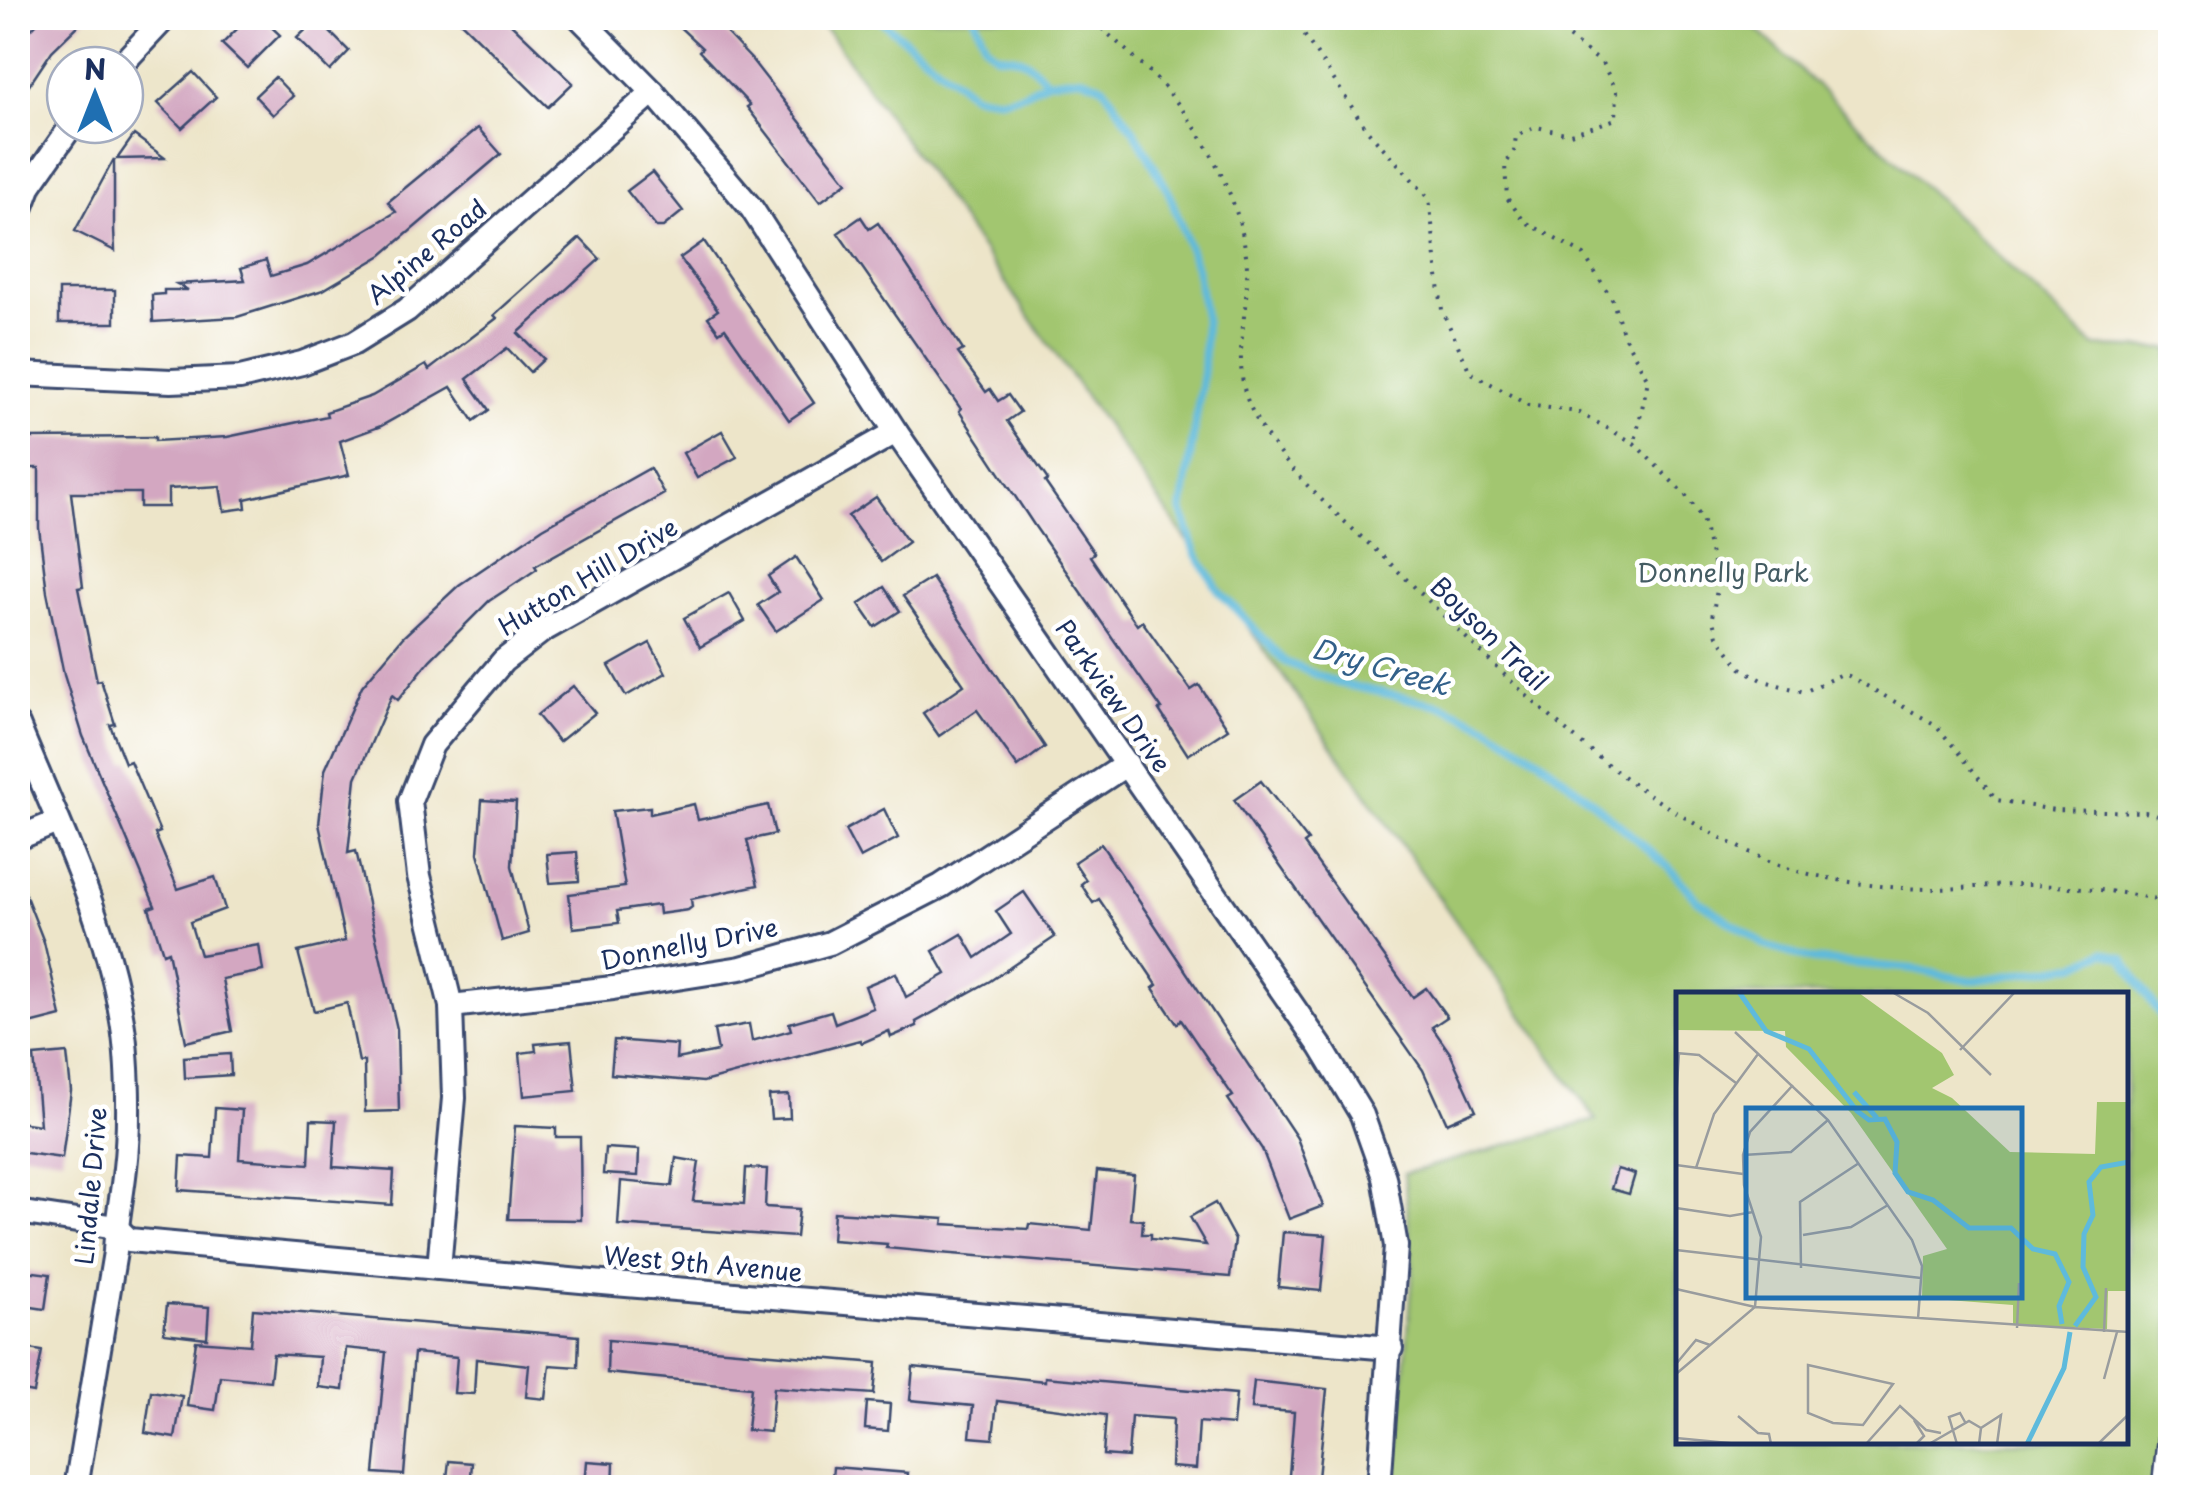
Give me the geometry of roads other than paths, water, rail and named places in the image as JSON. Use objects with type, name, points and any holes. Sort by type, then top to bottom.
[{"type":"street","points":[[140,45],[165,18]]},
{"type":"street","name":"Parkview Drive","points":[[580,18],[653,92],[752,210],[896,432],[1321,1047],[1362,1115],[1384,1178],[1396,1246],[1379,1488]]},
{"type":"street","name":"Alpine Road","points":[[18,374],[171,381],[240,378],[302,363],[354,343],[407,310],[653,92]]},
{"type":"street","points":[[18,217],[30,185],[58,145]]},
{"type":"street","name":"Hutton Hill Drive","points":[[439,1268],[454,1098],[451,1006],[419,876],[410,800],[432,745],[503,660],[542,632],[896,432]]},
{"type":"street","name":"Lindale Drive","points":[[18,725],[100,930],[122,1016],[126,1165],[76,1488]]},
{"type":"street","name":"Donnelly Drive","points":[[451,1006],[613,988],[741,968],[830,942],[941,886],[1127,764]]},
{"type":"street","points":[[18,838],[57,822]]},
{"type":"street","name":"West 9th Avenue","points":[[18,1212],[116,1227],[129,1240],[1391,1348]]},
{"type":"lane","points":[[2158,1488],[2170,1387]]},
{"type":"waterway","name":"Dry Creek","points":[[878,18],[973,95],[1002,99],[1047,81],[1080,77],[1103,86],[1135,132],[1169,193],[1196,267],[1205,320],[1203,372],[1182,511],[1196,553],[1219,591],[1285,662],[1337,683],[1444,706],[1488,726],[1541,760],[1667,866],[1698,900],[1766,946],[1812,960],[1914,969],[1970,981],[2076,965],[2104,952],[2123,958],[2170,1030]]},
{"type":"waterway","points":[[975,18],[985,44],[996,55],[1025,61],[1047,81]]},
{"type":"park label","name":"Donnelly Park","points":[[1723,573]]}]
